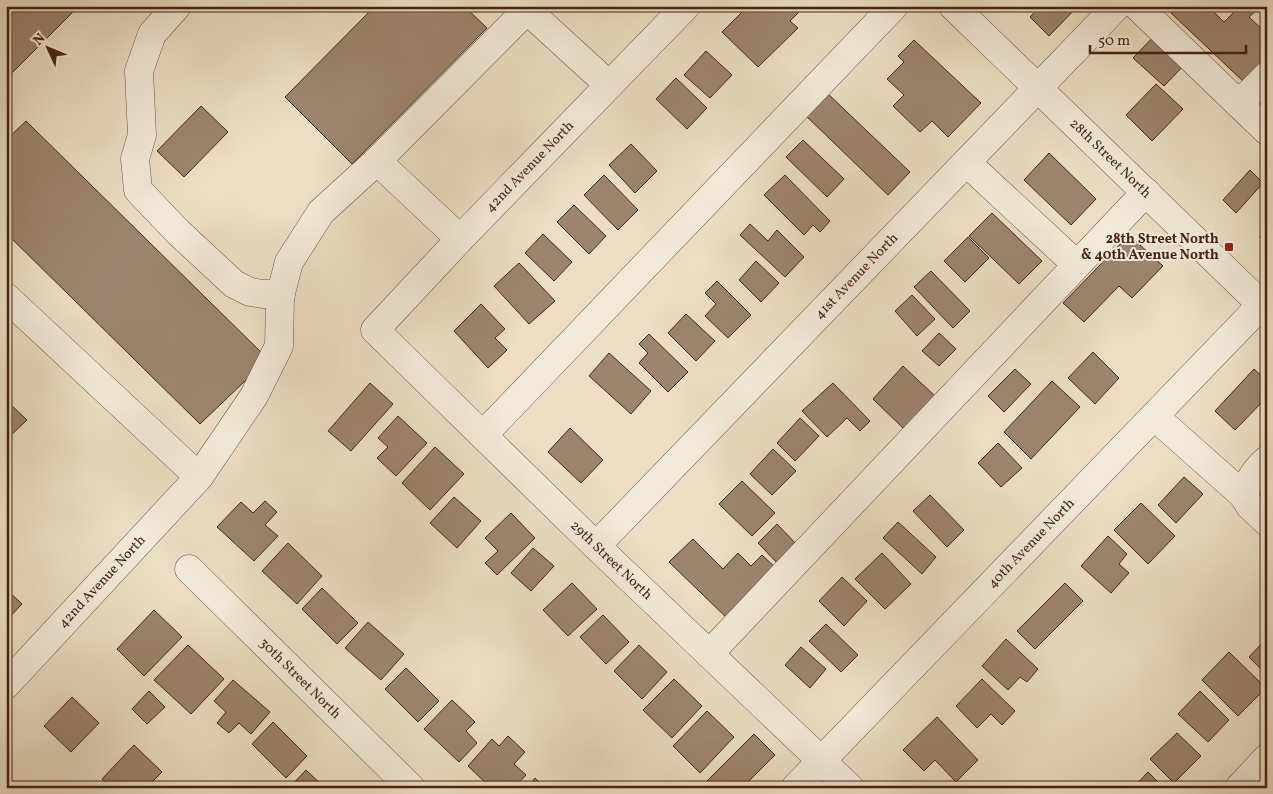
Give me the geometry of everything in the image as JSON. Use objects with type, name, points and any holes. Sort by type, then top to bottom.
[{"type":"street","points":[[177,6],[152,34],[140,71],[142,135],[135,159],[138,190],[178,232],[234,284],[250,292],[281,294]]},
{"type":"street","name":"42nd Avenue North","points":[[376,330],[460,239],[686,6]]},
{"type":"street","points":[[483,435],[894,6]]},
{"type":"street","name":"28th Street North","points":[[953,6],[1265,305]]},
{"type":"street","name":"41st Avenue North","points":[[596,546],[1117,6]]},
{"type":"street","points":[[1137,6],[1267,131]]},
{"type":"street","points":[[525,8],[609,85]]},
{"type":"street","name":"42nd Avenue North","points":[[6,685],[198,477],[254,396],[279,346],[281,294],[289,262],[321,212],[377,161],[525,8]]},
{"type":"street","points":[[1239,104],[1267,76]]},
{"type":"street","points":[[377,161],[460,239]]},
{"type":"street","points":[[966,163],[1077,265]]},
{"type":"street","points":[[709,654],[1146,192]]},
{"type":"street","points":[[6,298],[198,477]]},
{"type":"street","name":"40th Avenue North","points":[[796,788],[1154,416],[1265,305]]},
{"type":"street","name":"29th Street North","points":[[376,330],[596,546],[850,788]]},
{"type":"street","points":[[1154,416],[1244,495],[1250,506],[1267,522]]},
{"type":"street","points":[[1244,495],[1248,481],[1267,460]]},
{"type":"street","name":"30th Street North","points":[[189,569],[411,788]]},
{"type":"street","points":[[1239,788],[1267,758]]},
{"type":"building","points":[[6,6],[79,6],[6,79]]},
{"type":"building","points":[[375,6],[464,6],[487,28],[352,164],[285,97]]},
{"type":"building","points":[[748,6],[770,6],[775,11],[779,6],[793,6],[799,12],[790,21],[798,28],[758,67],[722,32]]},
{"type":"building","points":[[1040,6],[1078,6],[1049,36],[1030,17]]},
{"type":"building","points":[[1178,6],[1208,6],[1224,22],[1235,11],[1230,6],[1255,6],[1258,9],[1249,17],[1267,34],[1267,64],[1247,85],[1171,13]]},
{"type":"building","points":[[1159,31],[1189,60],[1164,86],[1133,58]]},
{"type":"building","points":[[914,40],[981,103],[948,137],[932,121],[920,132],[893,106],[904,95],[887,79],[904,62],[898,56]]},
{"type":"building","points":[[706,51],[732,75],[710,98],[684,75]]},
{"type":"building","points":[[676,78],[707,108],[687,129],[656,99]]},
{"type":"building","points":[[1156,84],[1183,109],[1152,141],[1126,115]]},
{"type":"building","points":[[826,92],[910,172],[888,195],[804,114]]},
{"type":"building","points":[[201,106],[228,132],[184,177],[157,151]]},
{"type":"building","points":[[26,121],[268,359],[200,424],[6,233],[6,140]]},
{"type":"building","points":[[803,140],[844,179],[827,197],[786,157]]},
{"type":"building","points":[[631,144],[657,171],[635,193],[609,165]]},
{"type":"building","points":[[1049,153],[1096,199],[1071,225],[1024,180]]},
{"type":"building","points":[[1250,170],[1263,183],[1236,213],[1223,200]]},
{"type":"building","points":[[604,175],[638,210],[618,230],[584,195]]},
{"type":"building","points":[[785,175],[830,221],[820,232],[813,225],[804,235],[764,195]]},
{"type":"building","points":[[574,205],[606,236],[589,254],[557,222]]},
{"type":"building","points":[[992,213],[1042,261],[1019,284],[969,236]]},
{"type":"building","points":[[750,224],[768,241],[777,230],[804,257],[785,277],[740,235]]},
{"type":"building","points":[[1267,230],[1267,243],[1260,237]]},
{"type":"building","points":[[543,234],[572,262],[554,281],[525,253]]},
{"type":"building","points":[[1129,235],[1163,266],[1132,298],[1119,286],[1084,322],[1063,303]]},
{"type":"building","points":[[968,237],[989,258],[965,282],[944,261]]},
{"type":"building","points":[[756,261],[779,283],[761,302],[739,280]]},
{"type":"building","points":[[519,263],[555,301],[529,324],[494,286]]},
{"type":"building","points":[[931,271],[970,311],[953,328],[914,287]]},
{"type":"building","points":[[717,281],[751,315],[728,338],[705,316],[716,304],[705,293]]},
{"type":"building","points":[[912,295],[935,319],[917,336],[895,311]]},
{"type":"building","points":[[481,304],[505,329],[495,338],[507,350],[488,368],[454,331]]},
{"type":"building","points":[[686,314],[715,341],[696,361],[668,333]]},
{"type":"building","points":[[939,333],[956,349],[939,366],[922,351]]},
{"type":"building","points":[[649,334],[688,372],[668,392],[639,363],[648,353],[639,344]]},
{"type":"building","points":[[1093,352],[1119,378],[1095,404],[1068,378]]},
{"type":"building","points":[[609,353],[651,391],[631,414],[589,376]]},
{"type":"building","points":[[903,366],[936,397],[905,430],[873,399]]},
{"type":"building","points":[[1015,369],[1031,384],[1004,412],[988,396]]},
{"type":"building","points":[[1254,369],[1267,381],[1267,397],[1235,430],[1215,411]]},
{"type":"building","points":[[1052,381],[1080,407],[1031,459],[1004,432]]},
{"type":"building","points":[[370,383],[393,404],[351,451],[328,431]]},
{"type":"building","points":[[833,383],[870,421],[860,431],[847,418],[827,437],[802,411]]},
{"type":"building","points":[[6,400],[27,420],[6,440]]},
{"type":"building","points":[[398,416],[427,443],[396,476],[377,458],[388,447],[378,438]]},
{"type":"building","points":[[800,418],[819,436],[795,461],[777,443]]},
{"type":"building","points":[[570,428],[603,460],[581,483],[548,452]]},
{"type":"building","points":[[998,443],[1022,468],[1001,487],[978,463]]},
{"type":"building","points":[[435,447],[464,474],[430,510],[402,483]]},
{"type":"building","points":[[773,449],[796,471],[772,495],[750,474]]},
{"type":"building","points":[[1184,477],[1203,494],[1176,523],[1158,505]]},
{"type":"building","points":[[742,481],[775,513],[752,536],[719,504]]},
{"type":"building","points":[[930,495],[964,530],[947,547],[913,511]]},
{"type":"building","points":[[454,497],[481,521],[457,548],[430,523]]},
{"type":"building","points":[[265,501],[277,512],[265,525],[278,536],[254,561],[217,527],[241,502],[253,513]]},
{"type":"building","points":[[1141,503],[1175,536],[1148,564],[1114,530]]},
{"type":"building","points":[[511,513],[535,538],[497,575],[485,563],[498,551],[485,538]]},
{"type":"building","points":[[898,522],[936,557],[922,574],[883,538]]},
{"type":"building","points":[[777,524],[799,547],[780,566],[758,543]]},
{"type":"building","points":[[1108,536],[1127,554],[1119,564],[1129,573],[1111,593],[1081,566]]},
{"type":"building","points":[[693,539],[723,569],[738,553],[751,566],[762,555],[779,571],[730,621],[669,562]]},
{"type":"building","points":[[288,543],[322,576],[297,604],[262,571]]},
{"type":"building","points":[[533,548],[554,566],[531,591],[511,573]]},
{"type":"building","points":[[882,553],[911,584],[885,609],[855,579]]},
{"type":"building","points":[[842,577],[867,601],[844,626],[819,601]]},
{"type":"building","points":[[572,583],[597,609],[568,636],[543,610]]},
{"type":"building","points":[[1065,583],[1083,601],[1035,649],[1017,631]]},
{"type":"building","points":[[322,588],[358,623],[337,644],[302,609]]},
{"type":"building","points":[[6,589],[22,604],[6,621]]},
{"type":"building","points":[[154,610],[182,637],[144,676],[117,649]]},
{"type":"building","points":[[603,615],[629,642],[606,664],[580,637]]},
{"type":"building","points":[[368,622],[404,654],[381,680],[345,648]]},
{"type":"building","points":[[826,624],[858,655],[841,672],[809,641]]},
{"type":"building","points":[[1267,638],[1267,675],[1249,657]]},
{"type":"building","points":[[1006,639],[1038,669],[1027,682],[1020,677],[1008,690],[982,666]]},
{"type":"building","points":[[188,645],[224,679],[191,714],[154,680]]},
{"type":"building","points":[[639,645],[667,672],[642,699],[614,671]]},
{"type":"building","points":[[801,647],[826,669],[810,688],[785,665]]},
{"type":"building","points":[[1229,652],[1266,688],[1238,716],[1202,680]]},
{"type":"building","points":[[406,668],[439,701],[418,722],[385,689]]},
{"type":"building","points":[[674,679],[702,706],[672,738],[643,710]]},
{"type":"building","points":[[982,679],[1015,711],[1002,725],[991,714],[977,728],[956,706]]},
{"type":"building","points":[[233,680],[270,712],[251,734],[239,723],[229,733],[217,723],[226,712],[214,701]]},
{"type":"building","points":[[149,691],[165,707],[147,724],[132,709]]},
{"type":"building","points":[[1200,691],[1229,720],[1208,742],[1178,714]]},
{"type":"building","points":[[72,697],[99,723],[71,752],[44,726]]},
{"type":"building","points":[[452,700],[475,722],[466,731],[477,743],[459,762],[424,729]]},
{"type":"building","points":[[707,711],[734,737],[700,773],[673,746]]},
{"type":"building","points":[[937,717],[978,760],[956,782],[935,760],[924,771],[903,750]]},
{"type":"building","points":[[273,722],[307,756],[286,778],[252,744]]},
{"type":"building","points":[[1177,733],[1201,756],[1174,783],[1150,759]]},
{"type":"building","points":[[754,734],[775,755],[742,788],[713,788],[707,781]]},
{"type":"building","points":[[508,736],[525,752],[514,764],[526,775],[514,788],[491,788],[468,766],[492,739],[499,746]]},
{"type":"building","points":[[134,745],[162,772],[146,788],[133,788],[126,781],[119,788],[111,788],[102,779]]},
{"type":"building","points":[[306,770],[325,788],[289,788]]},
{"type":"building","points":[[1148,772],[1164,788],[1133,788]]},
{"type":"building","points":[[535,778],[545,788],[527,788]]},
{"type":"place","name":"28th Street North & 40th Avenue North","points":[[1229,247]]}]
